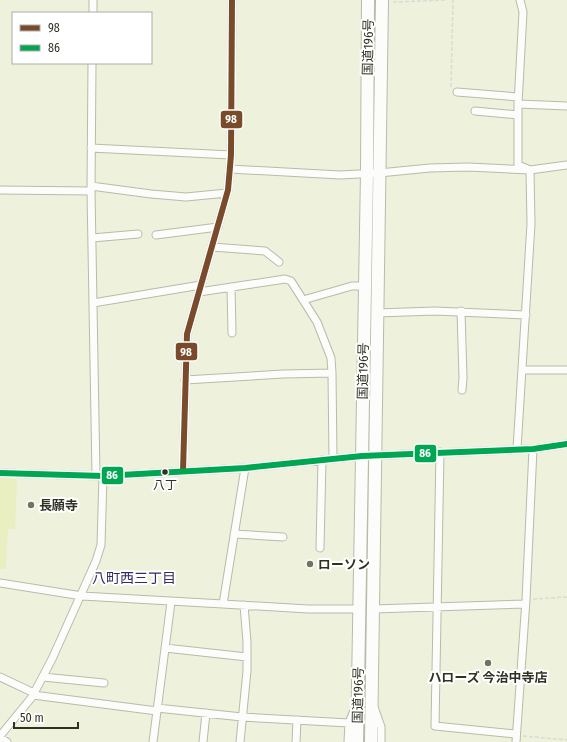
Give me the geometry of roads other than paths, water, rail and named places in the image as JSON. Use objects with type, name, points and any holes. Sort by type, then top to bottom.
[{"type":"highway","name":"国道196号","points":[[357,742],[367,173],[368,0]]},
{"type":"highway","name":"国道196号","points":[[371,742],[382,1]]},
{"type":"street","points":[[93,0],[93,12]]},
{"type":"street","points":[[183,471],[187,334],[227,193],[230,169],[232,0]]},
{"type":"street","points":[[520,0],[523,12],[518,100],[518,165],[530,170]]},
{"type":"street","points":[[7,742],[0,737],[34,694],[43,677],[82,596],[101,545],[100,476],[93,303],[90,148],[92,64]]},
{"type":"street","points":[[457,92],[567,106]]},
{"type":"street","points":[[474,111],[518,115]]},
{"type":"street","points":[[90,148],[230,156]]},
{"type":"street","points":[[230,169],[340,175],[430,168],[468,167],[530,170],[567,165]]},
{"type":"street","points":[[517,449],[531,224],[530,170]]},
{"type":"street","points":[[0,190],[91,189],[186,197],[227,193]]},
{"type":"street","points":[[156,236],[218,227]]},
{"type":"street","points":[[92,238],[138,234]]},
{"type":"street","points":[[212,247],[265,251],[279,262]]},
{"type":"street","points":[[199,292],[285,278],[290,281],[317,322],[330,358],[332,373],[333,459]]},
{"type":"street","points":[[93,303],[201,285]]},
{"type":"street","points":[[303,300],[352,286],[365,286]]},
{"type":"street","points":[[231,287],[232,332]]},
{"type":"street","points":[[377,313],[461,311],[526,315]]},
{"type":"street","points":[[461,311],[462,390]]},
{"type":"street","points":[[522,370],[567,370]]},
{"type":"street","points":[[185,380],[261,375],[332,373]]},
{"type":"street","points":[[0,473],[100,476],[245,468],[375,455],[533,449],[567,444]]},
{"type":"street","points":[[440,452],[435,726],[516,737],[533,449]]},
{"type":"street","points":[[320,548],[322,460]]},
{"type":"street","points":[[223,604],[245,468]]},
{"type":"street","points":[[234,534],[282,537]]},
{"type":"street","points":[[0,583],[82,596],[308,609],[360,609]]},
{"type":"street","points":[[153,742],[171,602]]},
{"type":"street","points":[[374,609],[525,602]]},
{"type":"street","points":[[240,742],[247,657],[244,605]]},
{"type":"street","points":[[165,648],[247,657]]},
{"type":"street","points":[[0,677],[34,694],[157,710],[348,724]]},
{"type":"street","points":[[43,677],[104,683]]},
{"type":"street","points":[[372,699],[381,727],[381,742]]},
{"type":"street","points":[[348,742],[348,724],[358,700]]},
{"type":"street","points":[[203,742],[206,713]]},
{"type":"street","points":[[296,742],[297,720]]},
{"type":"place","name":"八丁","points":[[165,472]]},
{"type":"place","name":"長願寺","points":[[31,505]]},
{"type":"place","name":"ローソン","points":[[310,564]]},
{"type":"place","name":"ハローズ 今治中寺店","points":[[488,663]]},
{"type":"district","name":"八町西三丁目","points":[[134,578]]}]
